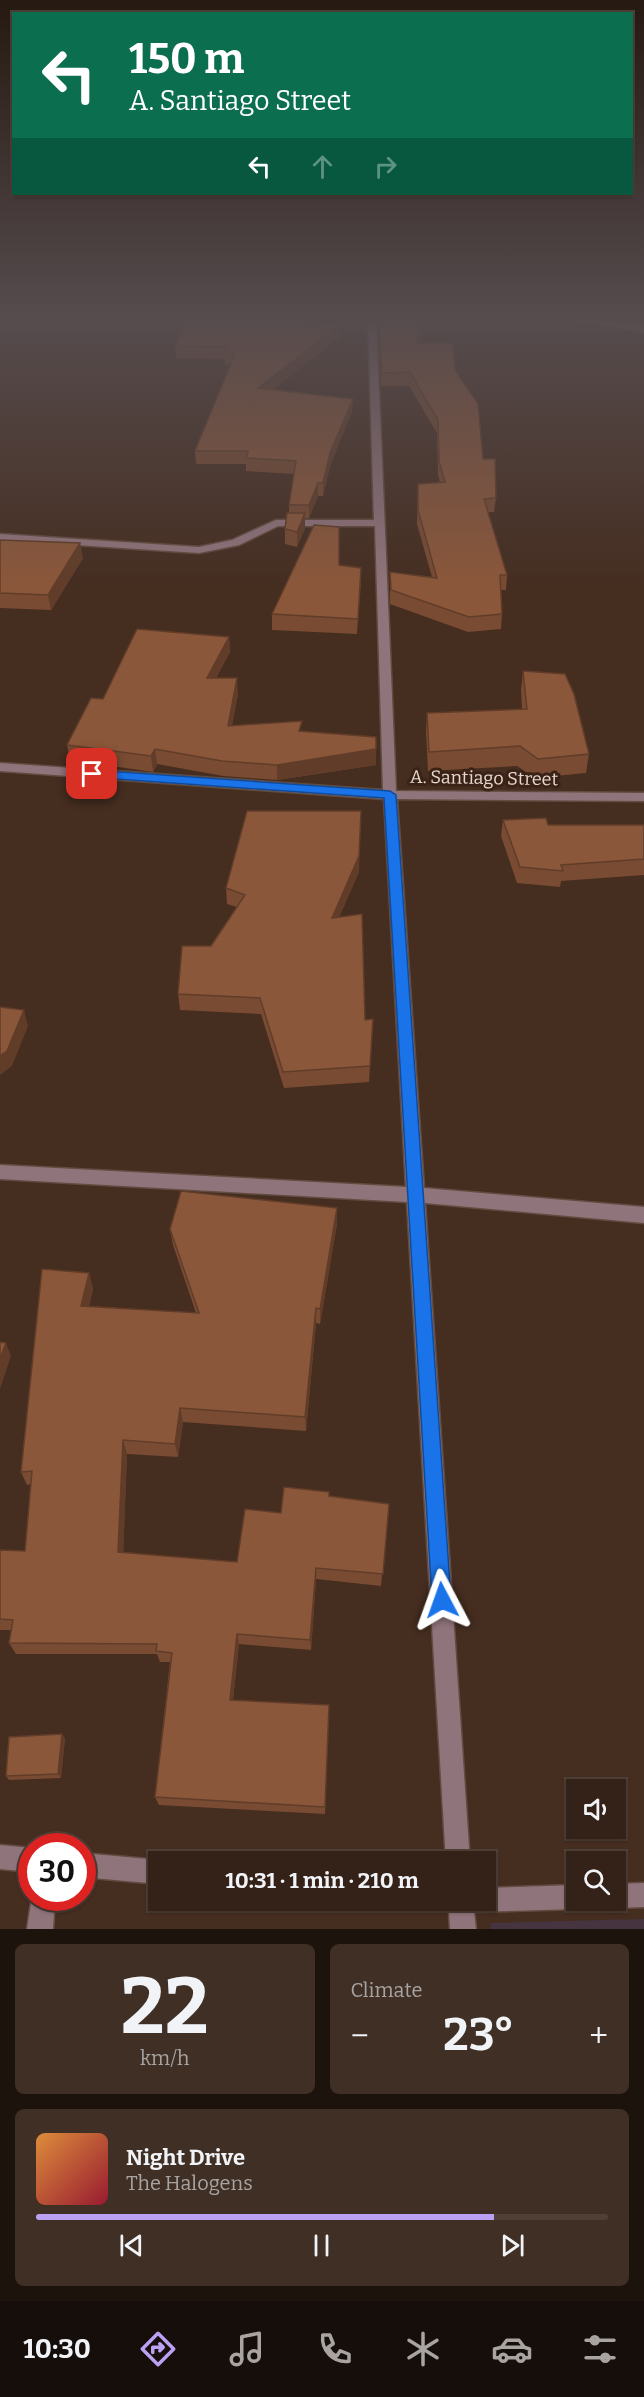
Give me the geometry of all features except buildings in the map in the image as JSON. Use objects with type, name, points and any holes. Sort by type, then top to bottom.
[{"type":"street","points":[[376,408],[390,795],[457,1851]]},
{"type":"street","points":[[0,537],[199,550],[236,543],[276,523],[380,523]]},
{"type":"street","name":"A. Santiago Street","points":[[0,767],[390,795],[644,797]]},
{"type":"street","points":[[0,1172],[416,1195],[644,1215]]},
{"type":"street","points":[[0,1857],[18,1859]]},
{"type":"street","points":[[96,1866],[148,1871]]},
{"type":"street","points":[[626,1896],[644,1895]]},
{"type":"street","points":[[496,1900],[566,1898]]},
{"type":"street","points":[[40,1929],[42,1911]]},
{"type":"street","points":[[462,1911],[463,1929]]},
{"type":"shaded area","points":[[644,1919],[644,1929],[491,1929],[491,1923]]},
{"type":"route","points":[[92,774],[390,795],[442,1600]]}]
